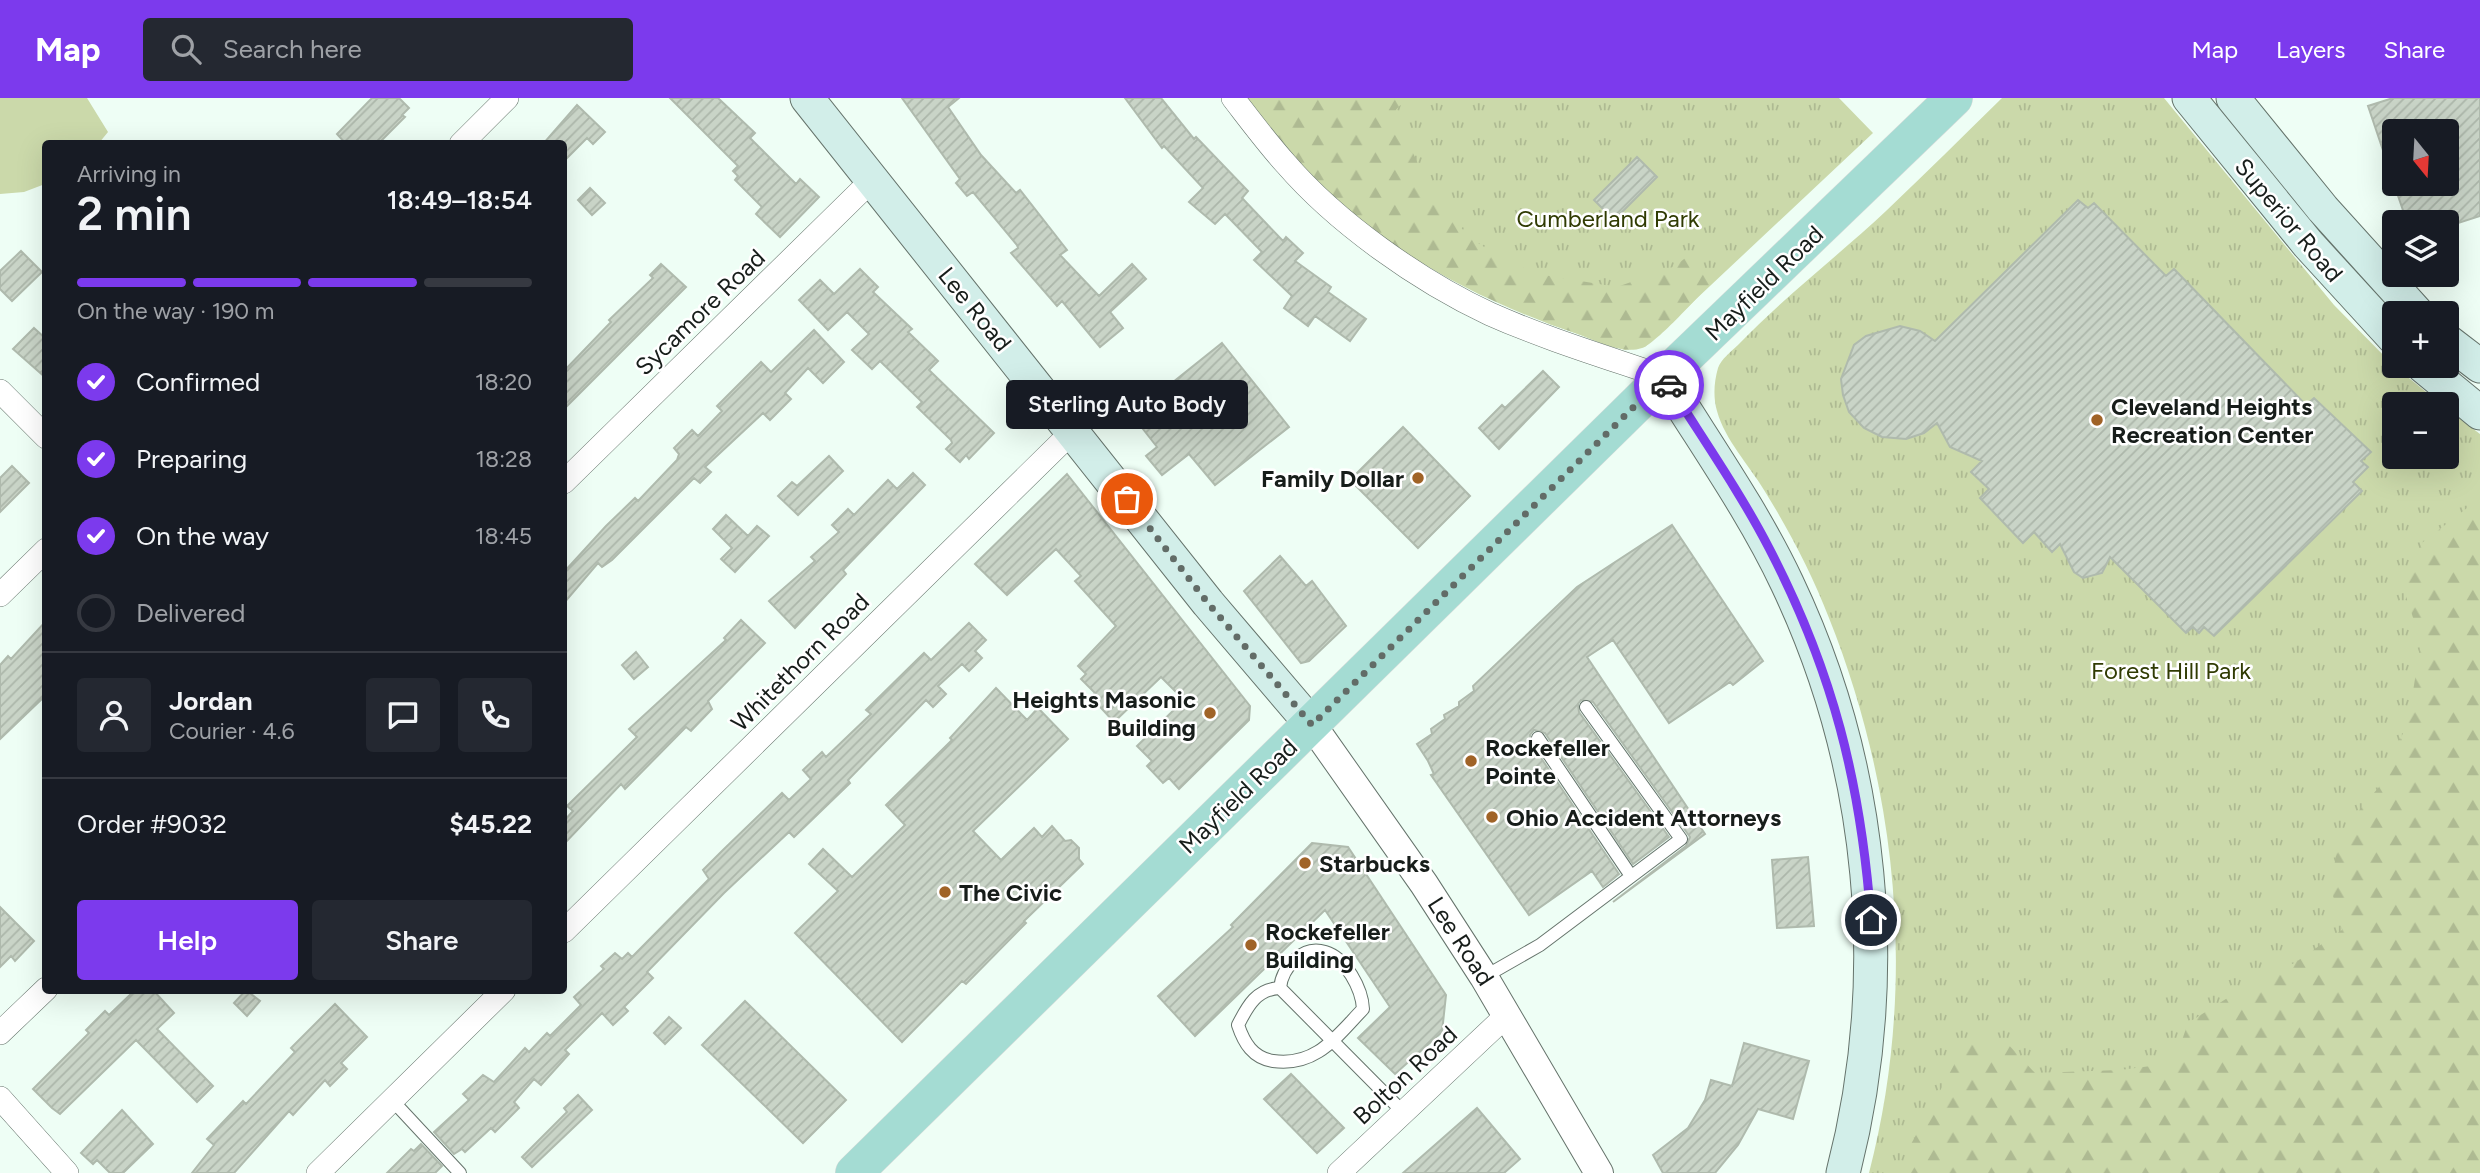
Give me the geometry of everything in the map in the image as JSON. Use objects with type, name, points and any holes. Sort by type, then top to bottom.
[{"type":"main road","name":"Lee Road","points":[[807,98],[1208,603],[1312,725]]},
{"type":"main road","name":"Mayfield Road","points":[[854,1173],[1664,377],[1954,98]]},
{"type":"main road","name":"Superior Road","points":[[2233,98],[2334,223],[2406,301]]},
{"type":"main road","name":"Superior Road","points":[[2199,101],[2308,244],[2382,325]]},
{"type":"main road","points":[[2308,244],[2334,223]]},
{"type":"main road","points":[[2459,350],[2480,366]]},
{"type":"main road","points":[[1664,377],[1742,502],[1786,582],[1827,681],[1853,774],[1867,862],[1871,920],[1864,1066],[1843,1173]]},
{"type":"main road","points":[[2438,378],[2480,412]]},
{"type":"street","points":[[465,140],[507,98]]},
{"type":"street","points":[[1233,98],[1287,166],[1341,216],[1436,285],[1490,314],[1664,377]]},
{"type":"street","name":"Sycamore Road","points":[[567,479],[872,180]]},
{"type":"street","points":[[0,391],[42,433]]},
{"type":"street","name":"Whitethorn Road","points":[[567,929],[1073,430]]},
{"type":"street","points":[[0,595],[42,554]]},
{"type":"street","name":"Lee Road","points":[[1312,725],[1424,884],[1485,977],[1599,1173]]},
{"type":"street","points":[[0,1033],[42,993]]},
{"type":"street","points":[[318,1173],[500,994]]},
{"type":"street","name":"Bolton Road","points":[[1339,1173],[1507,1015]]},
{"type":"street","points":[[0,1098],[67,1173]]},
{"type":"lane","points":[[1485,977],[1540,946],[1681,839],[1586,707]]},
{"type":"lane","points":[[1538,738],[1631,876]]},
{"type":"lane","points":[[1280,988],[1281,975],[1288,965],[1307,952],[1325,951],[1340,961],[1362,996],[1363,1009],[1332,1040],[1316,1055],[1301,1062],[1286,1063],[1262,1059],[1244,1043],[1238,1025],[1249,1002],[1268,988],[1280,988],[1332,1040],[1403,1112]]},
{"type":"lane","points":[[392,1100],[460,1173]]},
{"type":"green space","points":[[0,98],[87,98],[108,132],[101,140],[42,140],[42,185],[24,192],[0,194]]},
{"type":"green space","name":"Cumberland Park","points":[[1247,98],[1839,98],[1873,133],[1645,347],[1625,350],[1552,325],[1479,294],[1418,260],[1349,211]]},
{"type":"green space","points":[[1247,98],[1407,98],[1391,115],[1409,144],[1434,200],[1472,239],[1507,262],[1544,275],[1617,287],[1673,267],[1691,254],[1715,279],[1668,328],[1649,344],[1634,350],[1608,346],[1538,320],[1463,286],[1427,266],[1359,220],[1301,165]]},
{"type":"green space","name":"Forest Hill Park","points":[[2002,98],[2164,98],[2334,305],[2382,354],[2382,378],[2409,378],[2426,392],[2382,392],[2382,469],[2459,469],[2459,418],[2480,434],[2480,1173],[1869,1173],[1884,1104],[1893,1033],[1896,963],[1893,893],[1885,822],[1872,753],[1853,685],[1829,618],[1808,569],[1782,521],[1721,422],[1716,406],[1715,384],[1718,368],[1727,355],[1886,211]]},
{"type":"green space","points":[[2480,498],[2480,1173],[1906,1173],[1910,1146],[1966,1043],[2004,1040],[2035,1073],[2120,1070],[2174,1063],[2188,1023],[2229,997],[2296,962],[2342,930],[2331,888],[2339,834],[2379,787],[2408,722],[2421,642],[2402,584],[2423,542]]},
{"type":"building","points":[[372,98],[399,98],[409,108],[402,115],[405,117],[382,140],[342,140],[337,134]]},
{"type":"building","points":[[670,98],[718,98],[755,133],[750,138],[796,184],[800,179],[819,197],[780,237],[756,214],[762,207],[735,180],[738,176],[733,171],[738,166]]},
{"type":"building","points":[[902,98],[959,98],[948,107],[981,155],[1016,193],[1020,190],[1067,250],[1060,255],[1099,296],[1132,264],[1146,279],[1110,312],[1123,328],[1100,347],[1062,301],[1057,306],[1011,253],[1018,248],[1017,245],[973,192],[967,196],[956,183],[960,179]]},
{"type":"building","points":[[1125,98],[1161,98],[1194,139],[1196,137],[1248,191],[1242,198],[1283,241],[1286,237],[1303,253],[1295,261],[1331,287],[1328,292],[1366,319],[1350,341],[1315,316],[1308,326],[1284,308],[1292,296],[1254,260],[1262,252],[1225,214],[1215,224],[1189,202],[1203,188],[1164,146],[1162,148]]},
{"type":"building","points":[[2393,98],[2480,98],[2480,216],[2459,223],[2459,210],[2403,210],[2398,196],[2459,196],[2459,119],[2382,119],[2382,147],[2368,106]]},
{"type":"building","points":[[577,105],[605,132],[593,144],[587,138],[567,158],[567,140],[546,140]]},
{"type":"building","points":[[1637,157],[1657,177],[1614,220],[1594,200]]},
{"type":"building","points":[[590,188],[605,203],[592,215],[578,200]]},
{"type":"building","name":"Cleveland Heights Recreation Center","points":[[2078,200],[2088,208],[2094,203],[2166,276],[2174,269],[2306,405],[2314,398],[2371,452],[2361,461],[2368,467],[2353,482],[2362,491],[2214,636],[2204,627],[2199,633],[2193,627],[2186,633],[2110,557],[2102,573],[2083,578],[2074,572],[2060,544],[2052,552],[2034,532],[2023,543],[1980,498],[1989,489],[1971,472],[1982,461],[1950,447],[1937,423],[1924,433],[1906,439],[1882,437],[1864,428],[1849,412],[1843,395],[1841,379],[1854,345],[1866,336],[1900,326],[1920,331],[1935,341]]},
{"type":"building","points":[[21,251],[42,272],[12,301],[0,289],[0,271]]},
{"type":"building","points":[[661,264],[686,287],[567,406],[567,368],[611,322],[609,320],[653,278],[650,275]]},
{"type":"building","points":[[860,269],[878,287],[873,292],[912,329],[908,332],[938,361],[929,370],[994,433],[969,459],[966,455],[960,462],[946,449],[952,443],[951,440],[917,407],[922,402],[880,361],[872,369],[852,350],[869,334],[847,312],[828,330],[799,300],[820,280],[834,294]]},
{"type":"building","points":[[34,328],[42,335],[42,374],[13,349]]},
{"type":"building","points":[[814,330],[844,362],[823,383],[808,368],[785,393],[791,399],[770,420],[763,413],[705,467],[711,472],[700,483],[694,478],[612,560],[602,567],[598,563],[567,599],[567,569],[606,526],[635,498],[638,501],[677,460],[679,454],[674,448],[692,430],[698,436],[722,411],[717,406],[761,362],[771,372]]},
{"type":"building","points":[[1222,343],[1289,427],[1215,485],[1189,454],[1162,475],[1146,456],[1157,447],[1132,415]]},
{"type":"building","points":[[1543,371],[1559,387],[1499,449],[1479,428],[1502,405],[1505,408]]},
{"type":"building","points":[[1403,427],[1470,496],[1418,548],[1350,480]]},
{"type":"building","points":[[829,456],[843,471],[798,515],[778,496],[792,482],[797,486]]},
{"type":"building","points":[[12,466],[29,483],[0,512],[0,478]]},
{"type":"building","points":[[913,473],[925,485],[843,570],[846,574],[795,628],[769,601],[815,561],[811,557],[839,532],[832,525],[848,509],[854,515],[888,480],[897,489]]},
{"type":"building","points":[[1067,474],[1250,706],[1249,720],[1179,789],[1169,778],[1163,783],[1147,766],[1152,761],[1137,746],[1184,700],[1161,677],[1114,722],[1091,697],[1095,693],[1081,679],[1086,674],[1078,666],[1116,626],[1075,581],[1081,576],[1056,549],[1007,595],[975,564]]},
{"type":"building","points":[[726,515],[748,536],[757,526],[769,536],[735,572],[721,559],[732,548],[713,529]]},
{"type":"building","points":[[1672,525],[1763,661],[1733,685],[1730,682],[1669,723],[1613,640],[1587,657],[1705,834],[1613,902],[1686,846],[1690,837],[1593,702],[1581,700],[1578,704],[1579,712],[1669,837],[1633,864],[1545,733],[1534,730],[1530,735],[1531,743],[1619,874],[1603,887],[1592,871],[1529,915],[1431,775],[1434,774],[1417,744],[1432,734],[1431,729],[1445,719],[1444,715],[1459,706],[1459,702],[1474,691],[1473,686],[1577,587]]},
{"type":"building","points":[[1280,556],[1306,586],[1312,581],[1346,626],[1309,661],[1301,663],[1244,591]]},
{"type":"building","points":[[741,620],[765,643],[708,701],[712,709],[691,731],[686,727],[625,789],[621,784],[567,841],[567,818],[573,811],[567,806],[637,737],[629,729],[726,640],[724,638]]},
{"type":"building","points":[[969,623],[986,640],[975,651],[982,658],[969,671],[962,664],[938,686],[946,694],[933,707],[926,700],[848,780],[850,783],[794,837],[789,832],[724,893],[647,972],[653,978],[624,1007],[628,1011],[613,1025],[602,1013],[565,1050],[569,1054],[541,1085],[534,1079],[514,1102],[519,1108],[495,1132],[491,1128],[465,1152],[462,1149],[454,1154],[434,1132],[469,1100],[463,1094],[483,1075],[494,1082],[525,1048],[529,1052],[547,1033],[550,1036],[581,1005],[574,997],[604,969],[601,966],[615,953],[622,959],[628,953],[632,957],[709,879],[703,870],[723,850],[782,793],[789,800],[811,779],[803,770],[822,752],[826,757],[871,714],[866,710],[924,653],[931,660]]},
{"type":"building","points":[[42,625],[42,699],[0,739],[0,665],[8,656],[11,659]]},
{"type":"building","points":[[636,652],[648,667],[634,679],[622,665]]},
{"type":"building","name":"The Civic","points":[[996,688],[1027,720],[1038,708],[1068,739],[973,831],[1001,860],[1034,828],[1042,837],[1052,826],[1065,841],[1071,840],[1079,848],[1079,859],[1083,864],[1024,921],[1026,923],[966,984],[962,981],[902,1042],[795,933],[838,891],[809,864],[823,849],[852,877],[905,825],[886,805],[952,740],[950,738]]},
{"type":"building","name":"Rockefeller Building","points":[[1312,843],[1348,847],[1446,995],[1442,1032],[1395,1074],[1358,1038],[1390,1007],[1325,910],[1195,1036],[1158,996],[1233,927],[1231,925]]},
{"type":"building","points":[[1808,857],[1814,926],[1777,928],[1772,860]]},
{"type":"building","points":[[0,907],[34,941],[15,961],[11,956],[0,967]]},
{"type":"building","points":[[131,994],[157,994],[174,1013],[157,1029],[213,1086],[197,1102],[136,1040],[60,1114],[33,1089],[89,1033],[86,1030],[105,1011],[109,1015]]},
{"type":"building","points":[[242,994],[251,994],[260,1001],[247,1016],[234,1003]]},
{"type":"building","points":[[745,1001],[846,1100],[803,1143],[702,1045]]},
{"type":"building","points":[[335,1004],[367,1037],[341,1063],[347,1069],[330,1086],[325,1080],[293,1115],[289,1111],[234,1173],[192,1173],[214,1145],[207,1139],[243,1101],[246,1104],[295,1052],[291,1048]]},
{"type":"building","points":[[669,1017],[681,1028],[665,1044],[654,1033]]},
{"type":"building","points":[[1744,1043],[1809,1061],[1793,1119],[1758,1109],[1738,1145],[1715,1173],[1663,1173],[1653,1155],[1688,1128],[1705,1100],[1711,1080],[1732,1086]]},
{"type":"building","points":[[1291,1074],[1344,1128],[1317,1153],[1264,1099]]},
{"type":"building","points":[[578,1095],[592,1110],[532,1167],[522,1157],[567,1112],[564,1108]]},
{"type":"building","points":[[1477,1108],[1520,1159],[1504,1173],[1403,1173]]},
{"type":"building","points":[[122,1110],[153,1144],[123,1173],[110,1173],[97,1160],[93,1164],[81,1153]]},
{"type":"building","points":[[421,1144],[442,1166],[435,1173],[387,1173],[411,1149],[414,1151]]},
{"type":"way so far","points":[[1127,499],[1208,603],[1312,725],[1664,377],[1669,385]]},
{"type":"place","name":"Cleveland Heights Recreation Center","points":[[2097,420]]},
{"type":"place","name":"Family Dollar","points":[[1418,478]]},
{"type":"place","name":"Sterling Auto Body","points":[[1127,499]]},
{"type":"place","name":"Heights Masonic Building","points":[[1210,713]]},
{"type":"place","name":"Rockefeller Pointe","points":[[1471,761]]},
{"type":"place","name":"Ohio Accident Attorneys","points":[[1492,817]]},
{"type":"place","name":"Starbucks","points":[[1305,863]]},
{"type":"place","name":"The Civic","points":[[945,892]]},
{"type":"place","name":"Rockefeller Building","points":[[1251,945]]},
{"type":"route","points":[[1669,385],[1767,544],[1818,656],[1843,731],[1853,774],[1867,862],[1871,920]]}]
